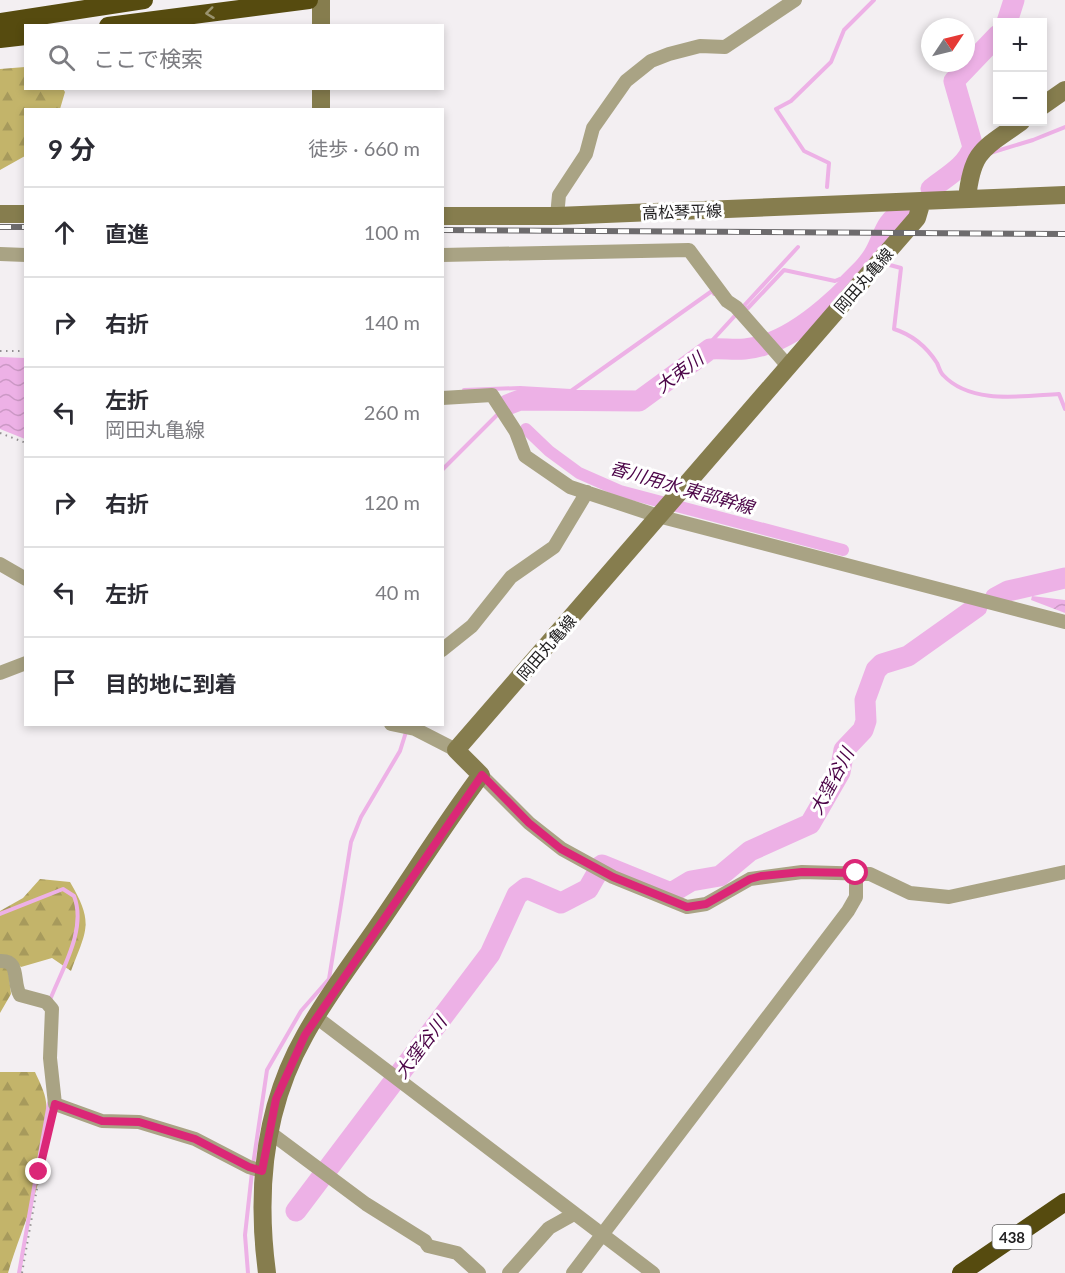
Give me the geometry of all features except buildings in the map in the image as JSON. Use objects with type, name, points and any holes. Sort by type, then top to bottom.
[{"type":"highway","points":[[0,22],[144,0]]},
{"type":"highway","points":[[123,24],[309,0]]},
{"type":"highway","points":[[0,39],[24,36]]},
{"type":"highway","name":"438","points":[[961,1273],[1065,1202]]},
{"type":"main road","points":[[321,0],[321,24]]},
{"type":"main road","points":[[321,90],[321,108]]},
{"type":"main road","points":[[1047,103],[1065,90]]},
{"type":"main road","points":[[967,199],[970,171],[979,153],[1016,126]]},
{"type":"main road","points":[[922,201],[1065,195]]},
{"type":"main road","name":"高松琴平線","points":[[444,216],[557,216],[922,201]]},
{"type":"main road","name":"岡田丸亀線","points":[[456,750],[917,218],[922,201]]},
{"type":"main road","points":[[0,214],[24,214]]},
{"type":"main road","points":[[267,1273],[255,1169],[276,1099],[291,1062],[316,1017],[482,775],[456,750]]},
{"type":"street","points":[[557,216],[559,195],[586,154],[593,128],[626,81],[651,61],[669,54],[700,46],[725,47],[795,0]]},
{"type":"street","points":[[444,255],[689,250],[727,301],[739,310],[788,366]]},
{"type":"street","points":[[0,254],[24,255]]},
{"type":"street","points":[[444,398],[492,395],[516,432],[525,456],[570,487],[666,508],[1065,622]]},
{"type":"street","points":[[444,648],[472,626],[511,577],[554,547],[587,492]]},
{"type":"street","points":[[0,564],[24,578]]},
{"type":"street","points":[[0,674],[24,664]]},
{"type":"street","points":[[406,727],[456,750]]},
{"type":"street","points":[[482,775],[535,828],[561,849],[613,877],[687,907],[706,904],[750,879],[802,872],[870,874],[910,894],[949,897],[1065,872]]},
{"type":"street","points":[[573,1273],[848,910],[856,897],[856,873]]},
{"type":"street","points":[[0,960],[12,964],[15,970],[15,986],[20,995],[48,1004],[55,1104],[102,1121],[139,1122],[195,1139],[255,1169]]},
{"type":"street","points":[[316,1017],[653,1273]]},
{"type":"street","points":[[268,1131],[366,1204],[425,1241],[428,1246],[457,1253],[479,1273]]},
{"type":"street","points":[[509,1273],[549,1228],[574,1214]]},
{"type":"path","points":[[0,351],[24,351]]},
{"type":"path","points":[[0,433],[24,442]]},
{"type":"path","points":[[22,1273],[39,1172],[55,1104]]},
{"type":"green space","points":[[24,67],[24,90],[64,90],[65,92],[60,108],[24,108],[24,157],[0,170],[0,69]]},
{"type":"green space","points":[[40,879],[70,882],[83,907],[84,935],[71,971],[52,958],[21,967],[10,956],[0,956],[0,911],[23,898]]},
{"type":"green space","points":[[0,966],[8,968],[11,994],[0,1013]]},
{"type":"green space","points":[[0,1072],[35,1072],[45,1098],[47,1125],[42,1168],[8,1273],[0,1273]]},
{"type":"water","points":[[0,357],[24,358],[24,439],[0,429]]},
{"type":"water","points":[[1032,596],[1065,600],[1065,613],[1031,600]]},
{"type":"waterway","points":[[827,187],[829,163],[804,151],[776,109],[791,101],[831,62],[844,30],[874,0]]},
{"type":"waterway","name":"大束川","points":[[1008,18],[1014,0]]},
{"type":"waterway","name":"大束川","points":[[931,189],[961,165],[973,147],[954,81],[993,40]]},
{"type":"waterway","points":[[990,153],[1033,140],[1065,127]]},
{"type":"waterway","name":"大束川","points":[[507,405],[520,400],[639,401],[710,349],[750,348],[779,339],[810,320],[852,282],[877,250],[891,221],[903,212]]},
{"type":"waterway","name":"大束川","points":[[561,399],[631,399],[649,392],[708,345],[798,247]]},
{"type":"waterway","points":[[743,309],[748,308],[784,270],[835,281],[842,278],[860,260],[872,261]]},
{"type":"waterway","points":[[886,264],[901,268],[894,329],[907,334],[924,346],[942,374],[955,385],[982,395],[1013,397],[1059,394],[1065,409]]},
{"type":"waterway","points":[[464,390],[520,388],[571,391],[712,291],[714,294]]},
{"type":"waterway","points":[[520,388],[520,400]]},
{"type":"waterway","points":[[444,468],[499,413]]},
{"type":"waterway","name":"香川用水 東部幹線","points":[[526,429],[549,451],[579,473],[620,491],[843,550]]},
{"type":"waterway","name":"大窪谷川","points":[[995,598],[1008,591],[1065,578]]},
{"type":"waterway","name":"大窪谷川","points":[[602,865],[671,893],[691,881],[720,876],[750,851],[810,824],[840,772],[844,750],[863,730],[866,721],[865,700],[876,670],[882,664],[908,656],[977,607]]},
{"type":"waterway","points":[[253,1165],[267,1070],[301,1011],[329,979],[351,842],[361,817],[400,751],[406,732]]},
{"type":"waterway","name":"大窪谷川","points":[[296,1211],[490,954],[517,895],[526,888],[561,903],[588,889],[596,875]]},
{"type":"waterway","points":[[0,914],[63,889],[74,896],[77,909],[75,935],[50,1000]]},
{"type":"waterway","points":[[19,1273],[49,1103]]},
{"type":"waterway","points":[[248,1273],[245,1235],[252,1172]]},
{"type":"railway","points":[[0,227],[24,227]]},
{"type":"railway","points":[[444,230],[1065,234]]},
{"type":"route","points":[[39,1172],[51,1111],[55,1104],[60,1108],[102,1121],[139,1122],[166,1129],[211,1146],[249,1167],[262,1171],[276,1099],[305,1035],[482,775],[525,816],[529,823],[561,849],[613,877],[687,907],[706,904],[750,879],[761,876],[802,872],[856,873]]}]
